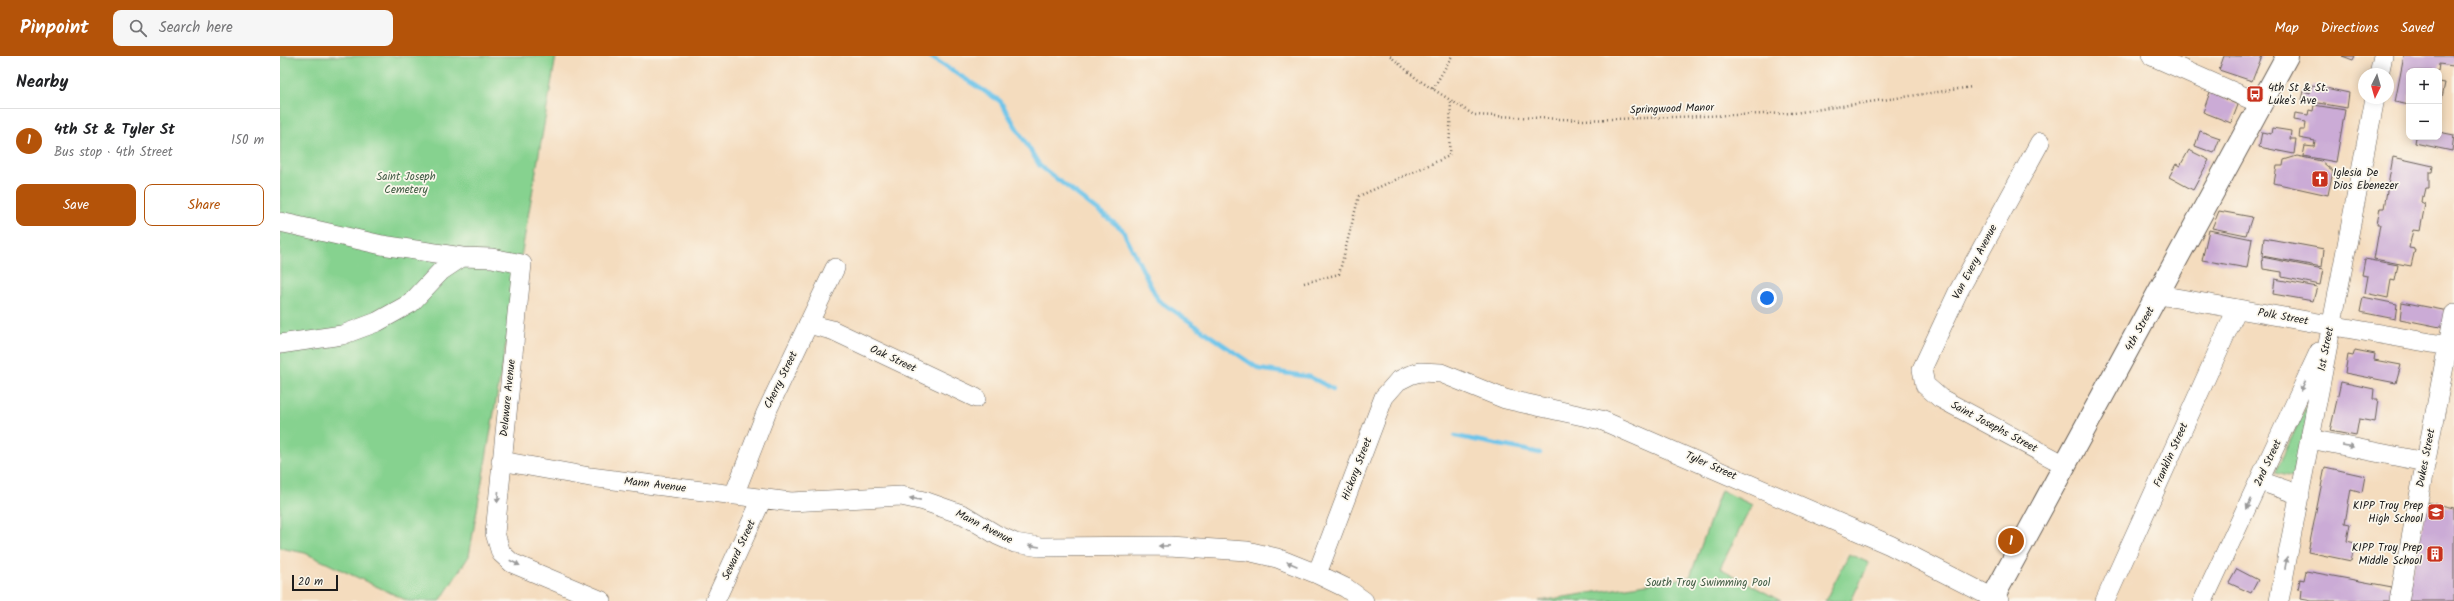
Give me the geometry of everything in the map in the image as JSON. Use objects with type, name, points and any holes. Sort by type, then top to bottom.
[{"type":"main road","name":"4th Street","points":[[1994,600],[2065,465],[2159,295],[2287,56]]},
{"type":"street","points":[[2152,56],[2261,104]]},
{"type":"street","points":[[2380,68],[2382,56]]},
{"type":"street","name":"1st Street","points":[[2278,601],[2300,495],[2374,104]]},
{"type":"street","name":"Van Every Avenue","points":[[1925,384],[1922,369],[1958,292],[2040,142]]},
{"type":"street","points":[[280,222],[382,246],[462,257]]},
{"type":"street","points":[[280,344],[342,334],[377,322],[411,303],[441,271],[462,257]]},
{"type":"street","name":"Delaware Avenue","points":[[462,257],[492,258],[522,264],[495,532],[501,553],[512,563],[602,601]]},
{"type":"street","name":"Cherry Street","points":[[734,495],[766,413],[835,268]]},
{"type":"street","name":"Polk Street","points":[[2159,295],[2451,347]]},
{"type":"street","name":"Franklin Street","points":[[2105,601],[2237,308]]},
{"type":"street","name":"Dukes Street","points":[[2399,601],[2426,462],[2451,347],[2454,314]]},
{"type":"street","name":"Oak Street","points":[[808,324],[832,330],[976,398]]},
{"type":"street","name":"2nd Street","points":[[2203,601],[2260,481],[2331,325]]},
{"type":"street","name":"Tyler Street","points":[[1410,375],[1420,372],[1441,373],[1506,399],[1601,420],[1890,545],[1994,600]]},
{"type":"street","name":"Hickory Street","points":[[1316,574],[1384,397],[1398,381],[1410,375]]},
{"type":"street","name":"Saint Josephs Street","points":[[1925,384],[1940,398],[2065,465]]},
{"type":"street","points":[[2310,439],[2426,462]]},
{"type":"street","name":"Mann Avenue","points":[[501,461],[590,477],[791,502],[901,496],[924,501],[964,515],[997,535],[1015,543],[1040,547],[1168,546],[1248,551],[1277,558],[1316,574],[1346,588],[1364,601]]},
{"type":"street","points":[[2260,481],[2300,495]]},
{"type":"street","name":"Seward Street","points":[[715,601],[762,499]]},
{"type":"path","name":"Springwood Manor","points":[[1390,56],[1433,89],[1474,115],[1583,120],[1794,113],[1972,87]]},
{"type":"path","points":[[1433,89],[1452,56]]},
{"type":"path","points":[[1304,283],[1339,274],[1359,196],[1449,156],[1451,101]]},
{"type":"green space","name":"Saint Joseph Cemetery","points":[[280,56],[556,56],[469,556],[440,601],[408,601],[305,553],[280,548]]},
{"type":"green space","points":[[2306,407],[2310,409],[2292,477],[2275,473]]},
{"type":"green space","name":"South Troy Swimming Pool","points":[[1721,490],[1752,505],[1720,568],[1781,601],[1539,601],[1690,577]]},
{"type":"green space","points":[[1849,554],[1869,563],[1851,601],[1825,601]]},
{"type":"building","points":[[2224,56],[2262,56],[2252,81],[2219,70]]},
{"type":"building","points":[[2342,56],[2355,56],[2353,60]]},
{"type":"building","points":[[2404,56],[2454,56],[2453,66],[2439,64],[2438,68],[2406,68],[2406,104],[2395,102]]},
{"type":"building","points":[[2442,82],[2445,83],[2442,97]]},
{"type":"building","points":[[2312,85],[2349,93],[2347,108],[2301,100],[2303,91],[2310,93]]},
{"type":"building","points":[[2210,92],[2238,105],[2231,123],[2203,112]]},
{"type":"building","points":[[2314,105],[2345,110],[2336,162],[2303,156],[2305,146],[2314,147],[2315,141],[2299,138],[2300,130],[2305,130],[2306,122],[2294,120],[2295,113],[2308,115],[2309,110],[2313,111]]},
{"type":"building","points":[[2272,128],[2291,131],[2290,139],[2296,139],[2294,154],[2259,147],[2262,132],[2271,134]]},
{"type":"building","points":[[2200,131],[2220,138],[2214,153],[2195,146]]},
{"type":"building","points":[[2442,133],[2454,135],[2452,151],[2415,143],[2416,140],[2442,140]]},
{"type":"building","points":[[2189,150],[2209,160],[2193,190],[2169,177],[2176,164],[2180,166]]},
{"type":"building","points":[[2297,156],[2321,161],[2333,171],[2328,195],[2274,183],[2277,166],[2283,166],[2284,160]]},
{"type":"building","points":[[2393,157],[2433,166],[2432,172],[2429,172],[2429,188],[2426,188],[2424,197],[2422,196],[2421,202],[2425,204],[2420,231],[2413,230],[2409,248],[2415,249],[2411,266],[2374,259],[2380,224],[2377,224],[2380,208],[2384,208]]},
{"type":"building","points":[[2219,211],[2252,217],[2246,235],[2212,228]]},
{"type":"building","points":[[2209,230],[2252,239],[2247,268],[2202,260]]},
{"type":"building","points":[[2264,238],[2324,249],[2322,267],[2262,256]]},
{"type":"building","points":[[2262,257],[2323,269],[2320,285],[2282,277],[2282,272],[2263,269]]},
{"type":"building","points":[[2365,259],[2398,265],[2395,281],[2391,280],[2388,298],[2365,293],[2368,276],[2362,275]]},
{"type":"building","points":[[2275,279],[2317,287],[2313,301],[2273,294]]},
{"type":"building","points":[[2363,297],[2397,304],[2395,319],[2360,312]]},
{"type":"building","points":[[2402,302],[2448,311],[2445,328],[2400,319]]},
{"type":"building","points":[[2355,350],[2375,354],[2374,360],[2401,365],[2396,383],[2345,373],[2348,355],[2353,356]]},
{"type":"building","points":[[2341,382],[2374,389],[2373,399],[2378,399],[2375,422],[2359,419],[2356,436],[2330,431]]},
{"type":"building","points":[[2325,467],[2365,476],[2362,492],[2351,489],[2345,523],[2350,524],[2347,541],[2355,543],[2351,561],[2308,552]]},
{"type":"building","name":"KIPP Troy Prep Middle School","points":[[2427,502],[2454,508],[2454,601],[2407,601]]},
{"type":"building","points":[[2237,569],[2258,580],[2251,593],[2229,583]]},
{"type":"building","points":[[2306,571],[2392,587],[2390,601],[2312,601],[2301,599],[2302,590],[2298,589],[2300,579],[2304,580]]},
{"type":"waterway","points":[[929,56],[1000,101],[1040,166],[1122,229],[1158,300],[1259,369],[1310,377],[1333,389]]},
{"type":"waterway","points":[[1455,436],[1540,453]]},
{"type":"place","name":"4th St & St. Luke's Ave","points":[[2255,94]]},
{"type":"place","name":"Iglesia De Dios Ebenezer","points":[[2320,179]]},
{"type":"place","name":"KIPP Troy Prep High School","points":[[2436,512]]},
{"type":"place","name":"4th St & Tyler St","points":[[2011,541]]},
{"type":"place","name":"KIPP Troy Prep Middle School","points":[[2435,554]]}]
